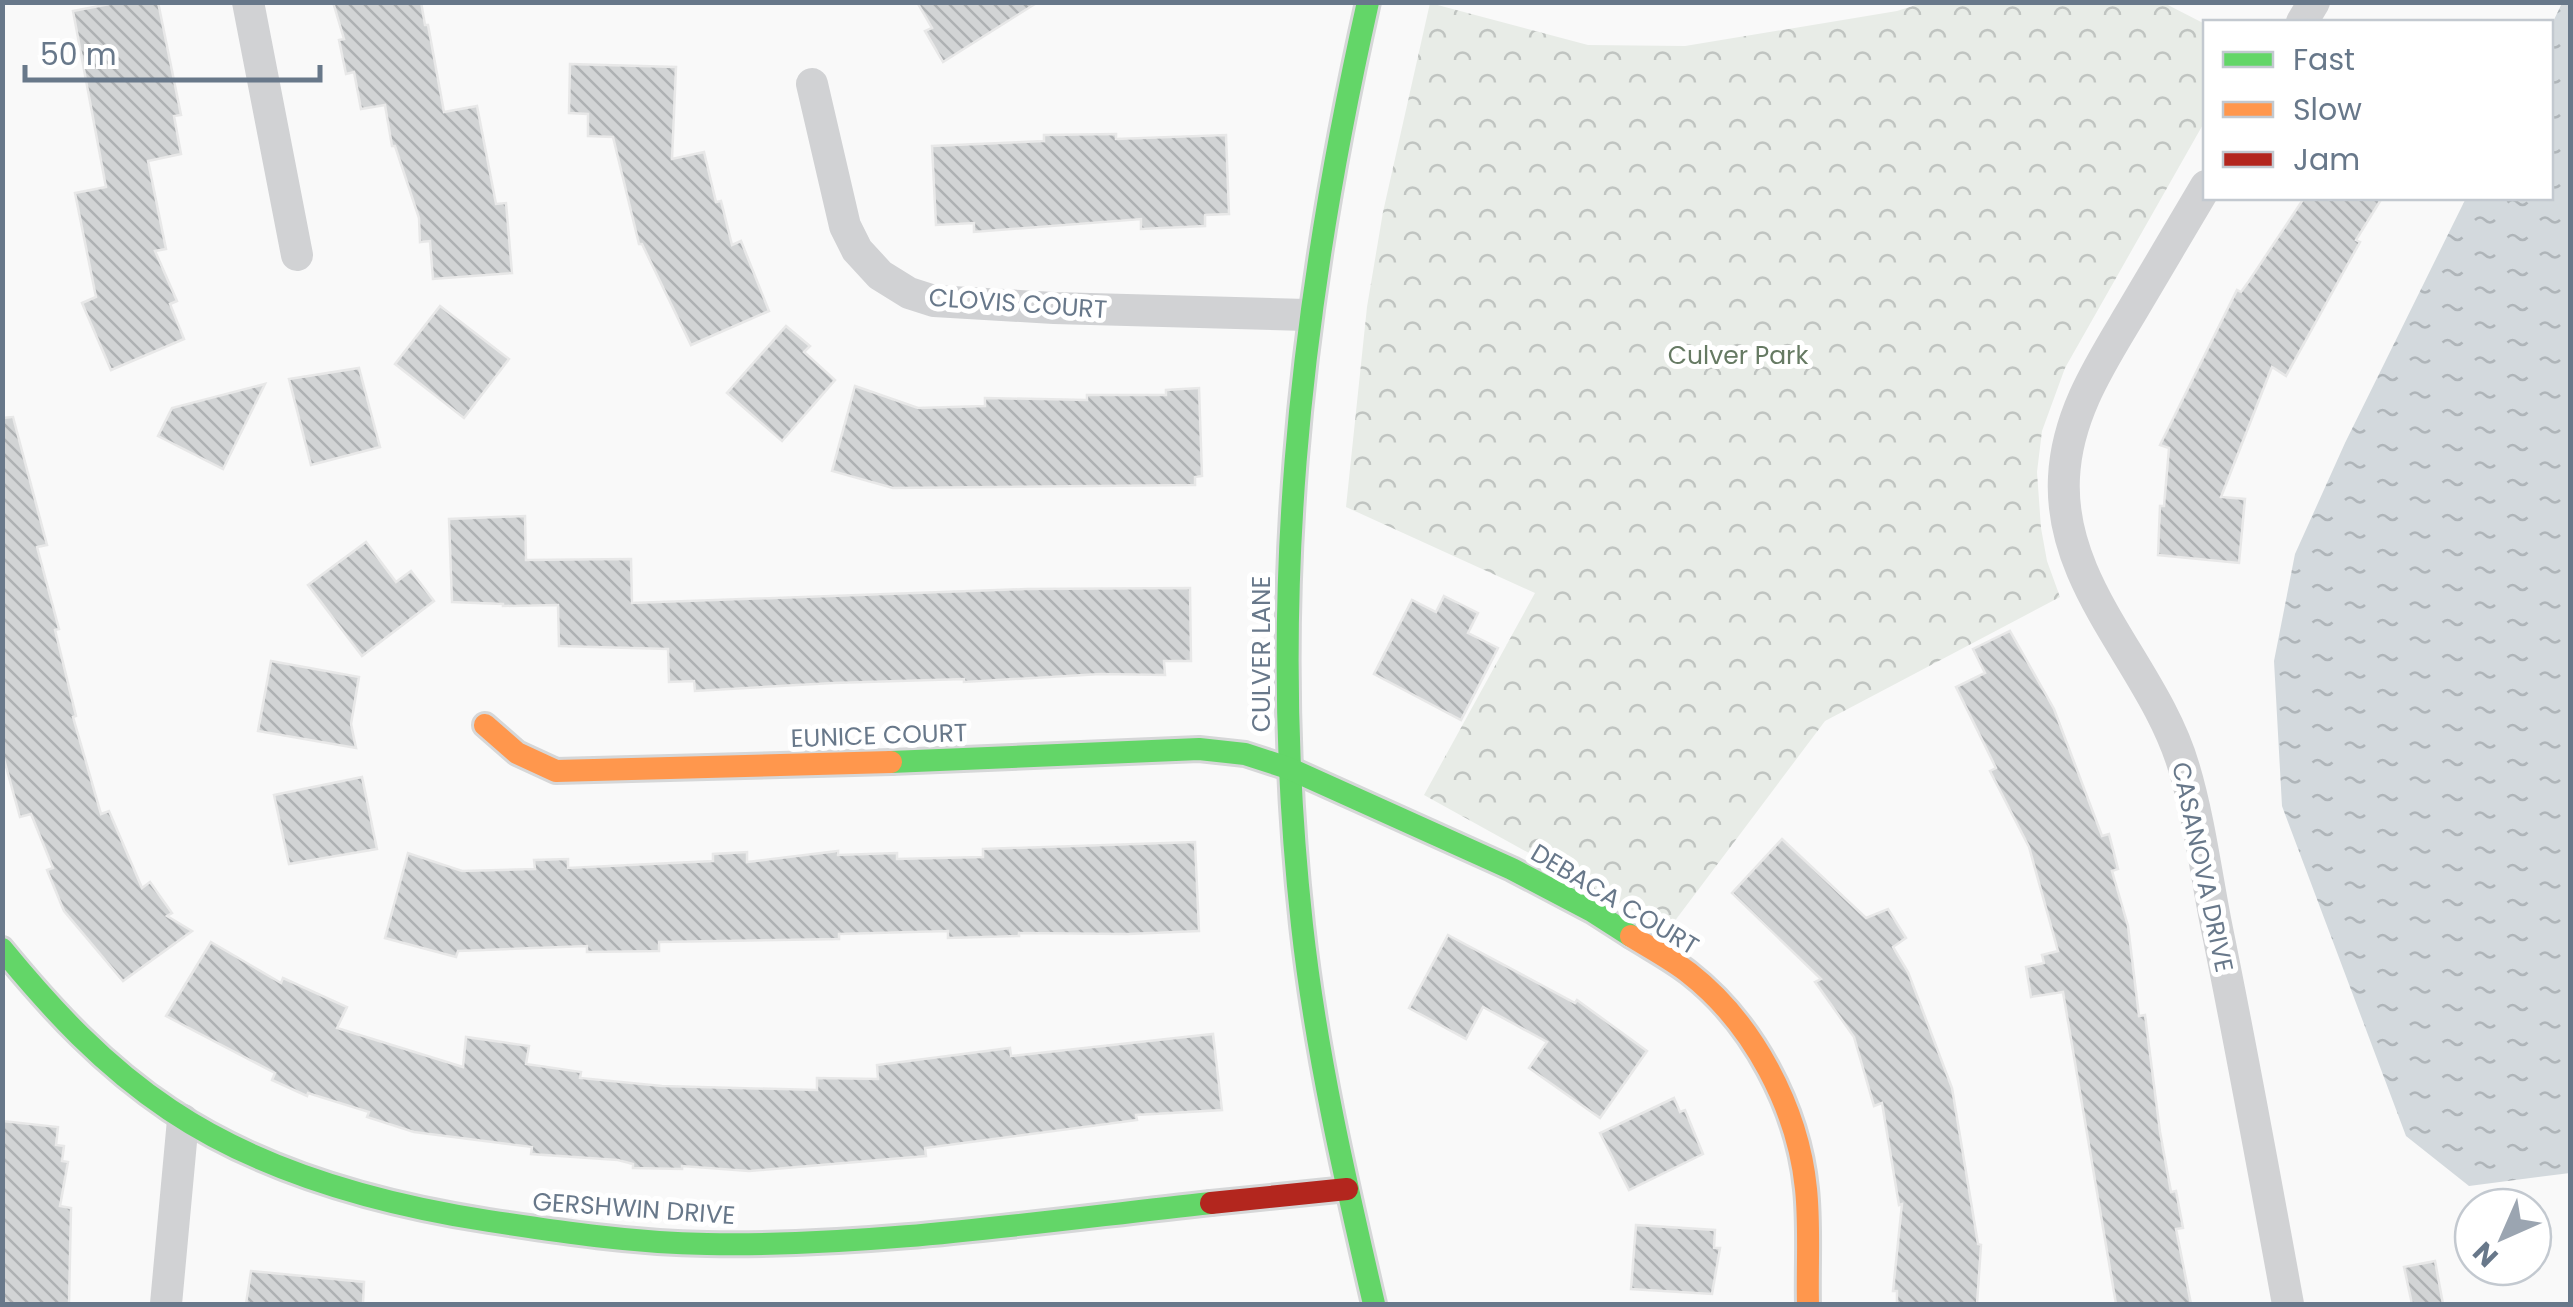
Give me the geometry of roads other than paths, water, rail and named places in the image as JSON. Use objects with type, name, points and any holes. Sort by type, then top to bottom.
[{"type":"street","points":[[248,2],[298,255]]},
{"type":"street","name":"CULVER LANE","points":[[1368,2],[1342,106],[1307,315],[1294,436],[1287,586],[1288,768],[1302,926],[1329,1100],[1374,1304]]},
{"type":"street","name":"CLOVIS COURT","points":[[812,84],[845,226],[858,250],[880,275],[909,293],[934,301],[1054,308],[1307,315]]},
{"type":"street","name":"CASANOVA DRIVE","points":[[2203,191],[2085,392],[2070,434],[2064,479],[2068,523],[2078,558],[2108,624],[2158,706],[2184,766],[2239,1034],[2288,1304]]},
{"type":"street","name":"EUNICE COURT","points":[[485,725],[524,760],[556,771],[800,766],[1200,749],[1245,754],[1288,768]]},
{"type":"street","name":"DEBACA COURT","points":[[1288,768],[1512,869],[1592,911],[1688,972],[1712,994],[1748,1036],[1776,1082],[1795,1134],[1806,1188],[1808,1304]]},
{"type":"street","name":"GERSHWIN DRIVE","points":[[2,950],[74,1034],[183,1120],[294,1175],[368,1198],[480,1222],[627,1240],[726,1244],[850,1242],[1347,1189]]},
{"type":"street","points":[[166,1304],[183,1120]]},
{"type":"water","points":[[2562,3],[2570,3],[2570,1173],[2469,1186],[2406,1136],[2282,806],[2274,661],[2295,554],[2465,200],[2553,200],[2553,22]]},
{"type":"park label","name":"Culver Park","points":[[1738,355]]}]
